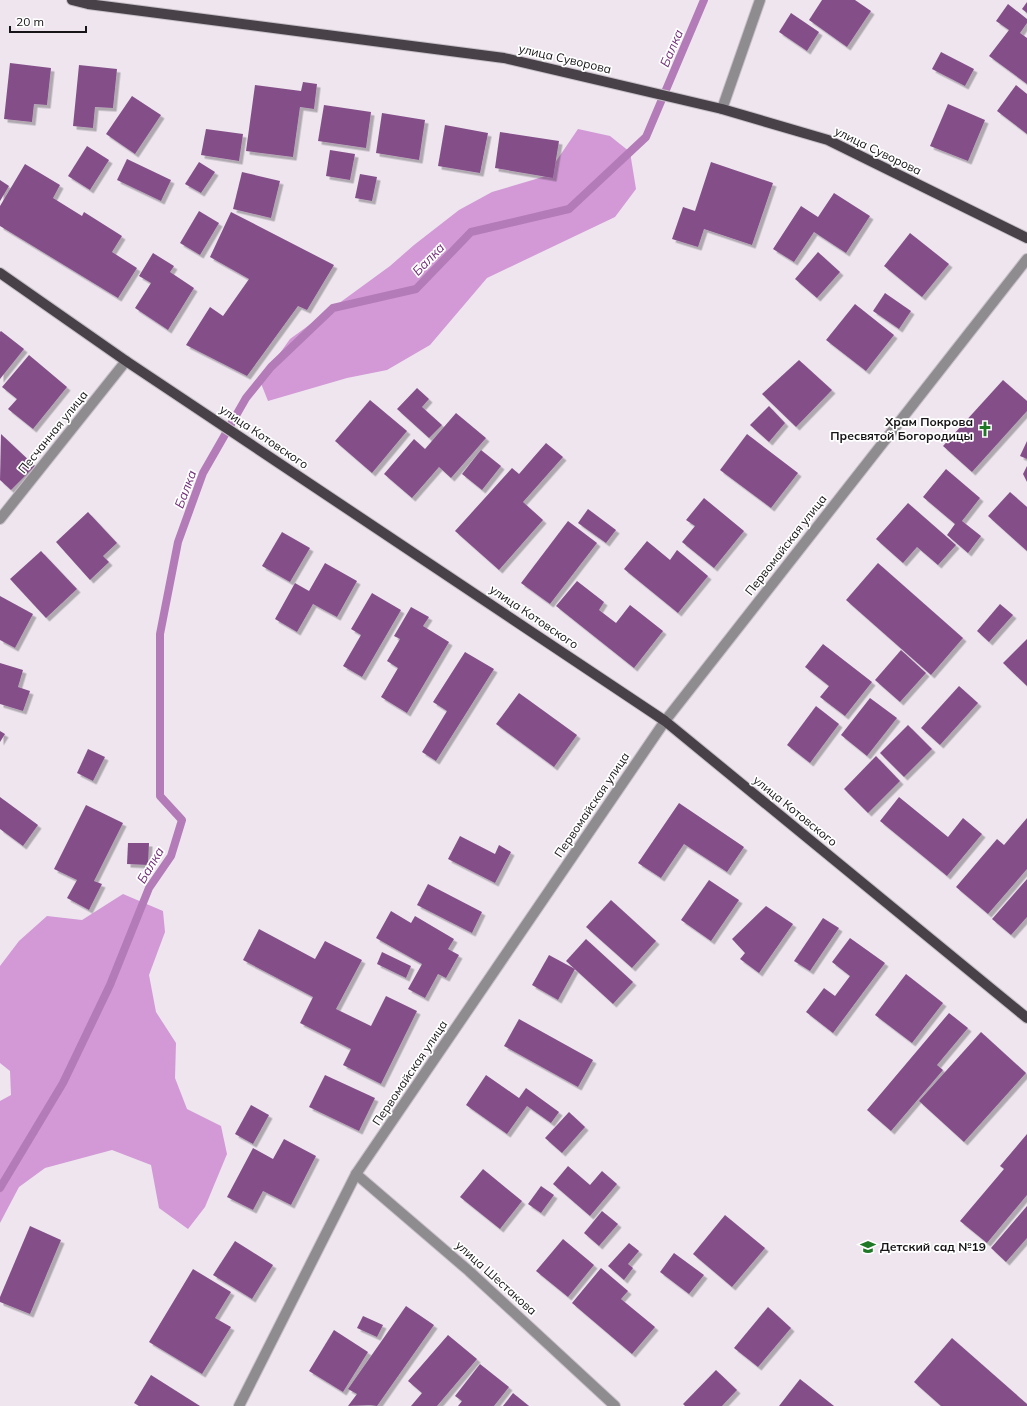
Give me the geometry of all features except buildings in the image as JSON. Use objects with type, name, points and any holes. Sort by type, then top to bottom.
[{"type":"main road","name":"улица Суворова","points":[[72,0],[88,4],[504,58],[722,109],[828,140],[1027,238]]},
{"type":"main road","name":"улица Котовского","points":[[0,273],[126,361],[665,721],[1027,1018]]},
{"type":"street","points":[[722,109],[760,0]]},
{"type":"street","name":"Первомайская улица","points":[[239,1406],[356,1174],[665,721],[1027,258]]},
{"type":"street","name":"Песчанная улица","points":[[0,519],[126,361]]},
{"type":"street","name":"улица Шестакова","points":[[356,1174],[470,1271],[615,1406]]},
{"type":"shaded area","points":[[578,129],[610,136],[630,152],[636,189],[615,217],[487,278],[430,345],[387,370],[347,378],[268,401],[260,381],[290,339],[390,266],[459,210],[492,192],[546,176]]},
{"type":"shaded area","points":[[123,894],[163,911],[165,932],[149,975],[156,1012],[176,1043],[175,1078],[187,1109],[221,1126],[227,1154],[205,1207],[188,1229],[159,1208],[151,1165],[112,1150],[45,1168],[19,1187],[0,1223],[0,1101],[11,1095],[10,1071],[0,1063],[0,966],[19,941],[47,916],[82,920]]},
{"type":"waterway","name":"Балка","points":[[0,1188],[63,1083],[110,985],[149,888],[171,856],[182,820],[160,796],[160,634],[178,542],[203,473],[246,398],[271,367],[333,308],[416,289],[471,232],[569,209],[646,137],[704,0]]},
{"type":"place","name":"Храм Покрова Пресвятой Богородицы","points":[[985,429]]},
{"type":"place","name":"Детский сад №19","points":[[868,1247]]}]
